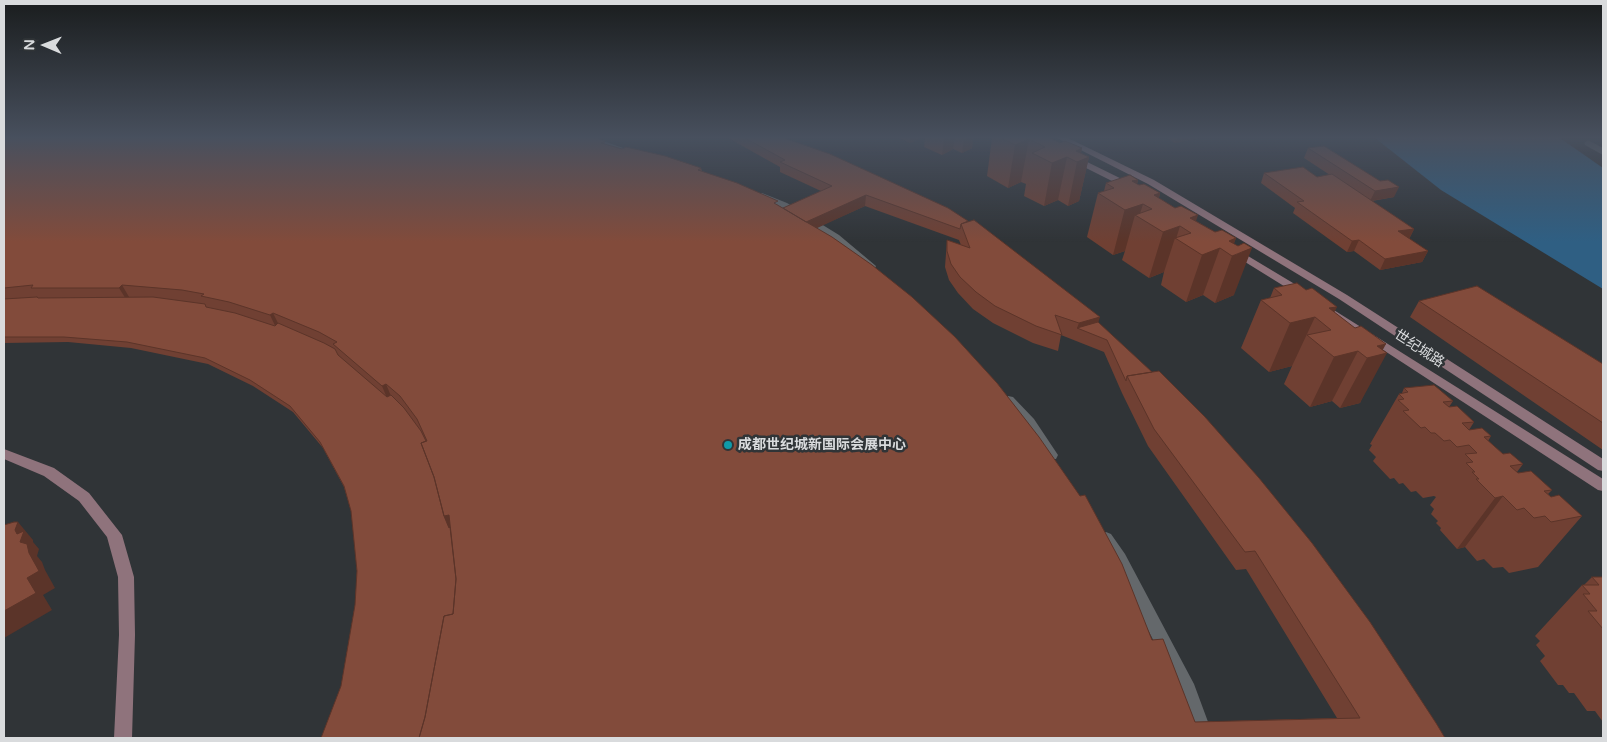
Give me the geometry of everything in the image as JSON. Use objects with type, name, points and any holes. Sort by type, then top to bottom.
[{"type":"main road","points":[[1101,173],[1141,193]]},
{"type":"main road","name":"世纪城路","points":[[1132,173],[1151,182],[1343,297],[1603,466]]},
{"type":"main road","name":"世纪城路","points":[[1223,244],[1317,302],[1603,486]]},
{"type":"main road","points":[[4,454],[49,472],[84,496],[114,535],[126,577],[127,635],[123,738]]},
{"type":"street","points":[[750,191],[784,205],[835,237],[878,272]]},
{"type":"street","points":[[1002,394],[1029,422],[1056,462]]},
{"type":"street","points":[[1098,526],[1120,558],[1188,690],[1205,738]]},
{"type":"water","points":[[1419,173],[1603,173],[1603,289],[1441,190]]},
{"type":"building","name":"成都世纪城新国际会展中心","points":[[4,173],[706,173],[737,183],[778,201],[774,203],[832,237],[872,265],[912,297],[955,337],[997,383],[1039,437],[1080,496],[1085,495],[1122,564],[1152,640],[1163,639],[1195,722],[1360,718],[1255,551],[1245,552],[1154,429],[1127,376],[1159,371],[1205,417],[1259,478],[1312,543],[1370,622],[1445,738],[419,738],[425,717],[444,616],[453,614],[456,579],[449,515],[444,516],[434,477],[421,443],[427,441],[417,419],[400,396],[386,384],[382,386],[333,344],[337,342],[319,332],[273,313],[270,315],[229,302],[201,296],[204,294],[182,290],[122,285],[119,288],[31,288],[33,285],[4,288]]},
{"type":"building","points":[[803,173],[871,173],[948,208],[968,221],[961,224],[960,229],[866,195],[806,222],[783,208],[832,186]]},
{"type":"building","points":[[1264,173],[1311,173],[1317,177],[1332,174],[1414,229],[1398,231],[1428,251],[1385,259],[1359,240],[1352,241],[1297,202],[1304,201]]},
{"type":"building","points":[[1346,173],[1367,173],[1380,181],[1388,180],[1399,187],[1375,191]]},
{"type":"building","points":[[1130,175],[1138,180],[1132,181],[1139,185],[1144,184],[1160,193],[1154,195],[1175,208],[1181,206],[1198,215],[1190,218],[1215,232],[1222,230],[1236,238],[1229,241],[1238,246],[1244,243],[1252,248],[1232,256],[1220,248],[1202,255],[1175,238],[1191,233],[1180,226],[1163,232],[1135,215],[1152,209],[1143,204],[1125,210],[1098,193],[1114,188],[1106,183]]},
{"type":"building","points":[[974,220],[1100,317],[1079,323],[1055,315],[1062,335],[1036,326],[995,306],[976,292],[960,277],[951,264],[947,251],[947,240],[970,248],[961,224]]},
{"type":"building","points":[[1297,283],[1306,290],[1312,288],[1337,307],[1329,308],[1355,328],[1361,326],[1386,344],[1377,346],[1387,353],[1367,358],[1358,351],[1334,357],[1307,335],[1331,330],[1315,317],[1290,323],[1261,300],[1282,295],[1274,288]]},
{"type":"building","points":[[1477,286],[1603,364],[1603,423],[1419,301]]},
{"type":"building","points":[[37,297],[153,297],[205,304],[206,307],[235,313],[275,326],[278,323],[335,349],[338,355],[387,397],[391,395],[404,408],[426,441],[421,443],[434,477],[444,516],[450,527],[456,579],[453,614],[444,616],[425,717],[419,738],[321,738],[341,686],[355,605],[357,571],[351,511],[344,486],[320,442],[290,406],[250,380],[205,358],[127,342],[64,337],[4,337],[4,299]]},
{"type":"building","points":[[1098,322],[1152,372],[1127,376],[1126,381],[1107,340],[1077,328]]},
{"type":"building","points":[[1434,385],[1453,401],[1443,402],[1449,407],[1457,406],[1474,422],[1462,423],[1469,430],[1482,428],[1491,436],[1484,437],[1503,454],[1510,453],[1523,464],[1510,466],[1518,473],[1531,471],[1552,490],[1544,491],[1551,497],[1559,495],[1582,516],[1551,522],[1545,516],[1534,518],[1524,508],[1517,510],[1503,496],[1495,498],[1476,479],[1479,479],[1466,463],[1473,462],[1465,454],[1477,453],[1469,445],[1457,447],[1450,440],[1444,441],[1425,427],[1421,428],[1403,411],[1409,410],[1398,400],[1404,399],[1399,394],[1408,392],[1404,388]]},
{"type":"building","points":[[18,522],[15,530],[17,534],[24,531],[20,542],[27,544],[29,553],[39,571],[27,578],[36,593],[4,611],[4,525]]},
{"type":"building","points":[[1592,577],[1603,577],[1603,629],[1588,611],[1597,611],[1583,594],[1590,594],[1582,585],[1599,585]]},
{"type":"place","name":"成都世纪城新国际会展中心","points":[[728,445]]}]
